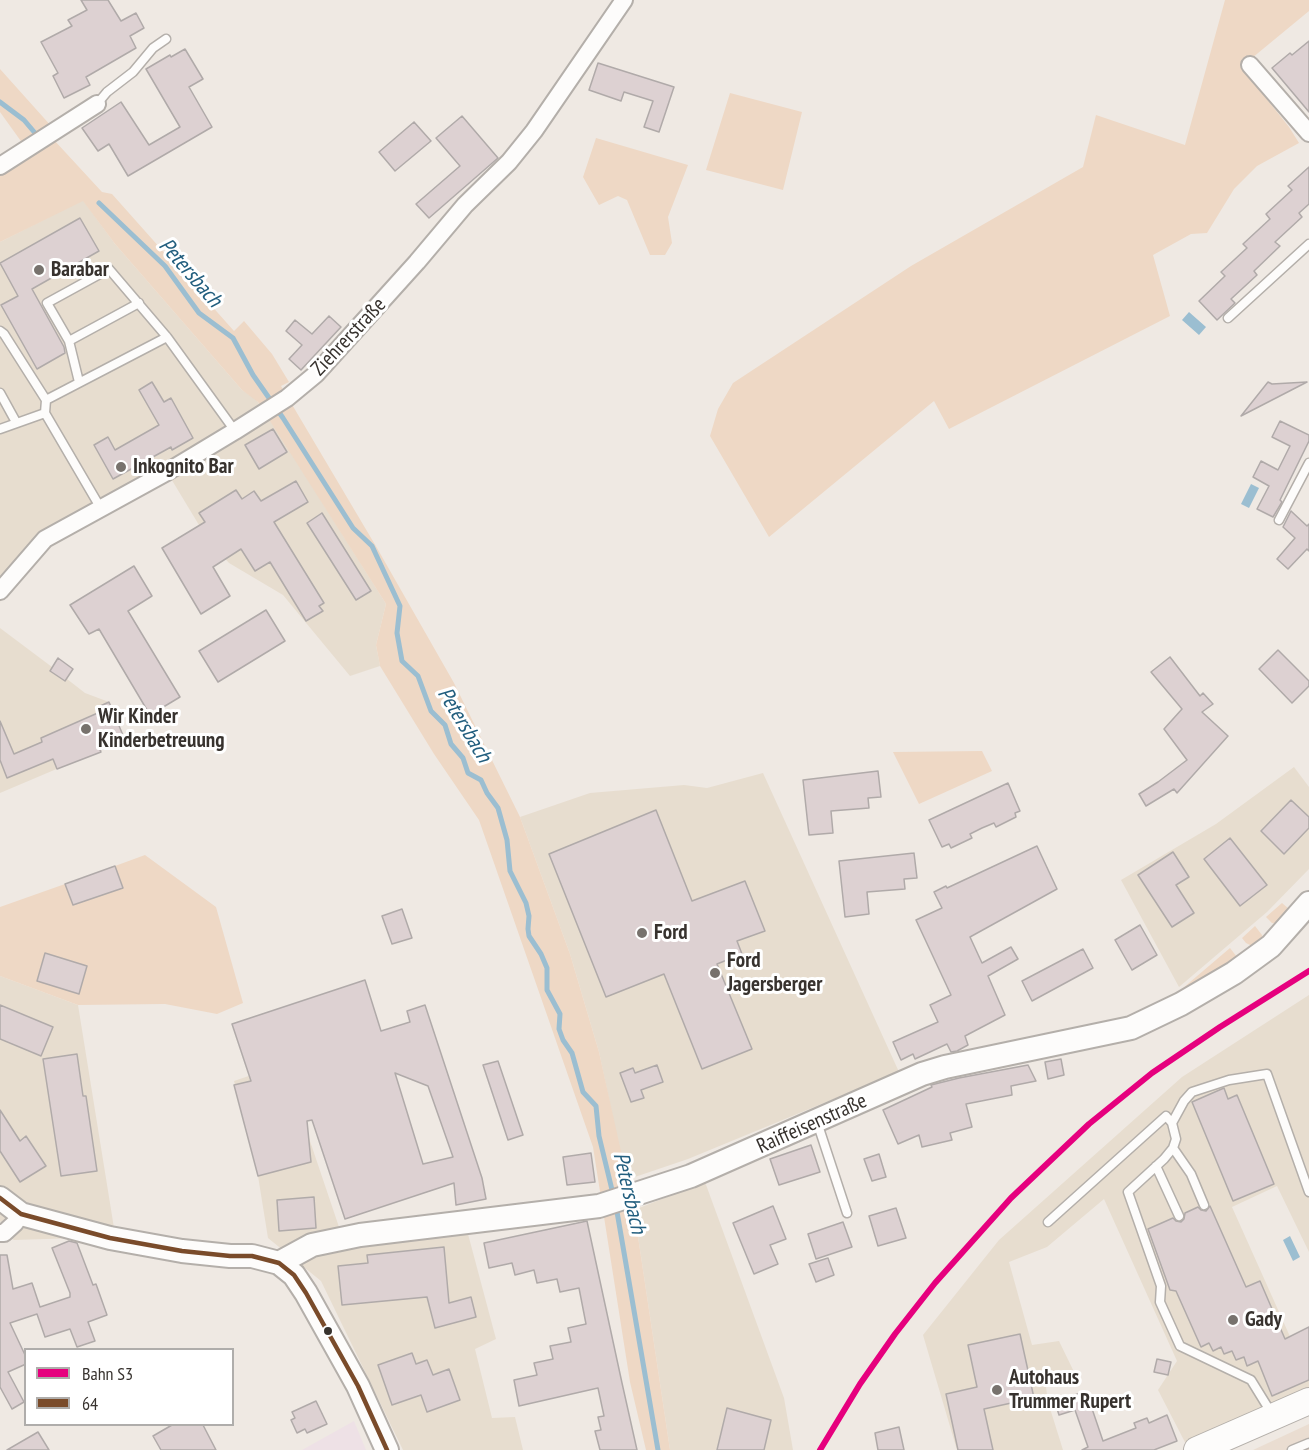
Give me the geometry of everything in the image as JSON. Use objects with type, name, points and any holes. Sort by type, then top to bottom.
[{"type":"main road","points":[[1197,1450],[1309,1401]]},
{"type":"street","name":"Ziehrerstraße","points":[[0,591],[45,539],[99,507],[167,472],[235,431],[287,398],[316,374],[465,205],[509,162],[534,131],[624,0]]},
{"type":"street","points":[[1250,65],[1309,133]]},
{"type":"street","points":[[0,166],[97,104]]},
{"type":"street","name":"Raiffeisenstraße","points":[[279,1263],[312,1245],[360,1235],[599,1206],[691,1176],[922,1074],[945,1067],[1131,1028],[1181,1004],[1234,973],[1271,946],[1309,903]]},
{"type":"street","points":[[0,1198],[21,1214],[110,1238],[182,1251],[252,1256],[279,1263],[294,1275],[306,1293],[358,1386],[387,1450]]},
{"type":"street","points":[[0,1233],[4,1233],[21,1214]]},
{"type":"lane","points":[[97,104],[107,92],[133,72],[153,48],[166,39]]},
{"type":"lane","points":[[1228,318],[1309,244]]},
{"type":"lane","points":[[79,382],[69,341],[47,303],[109,269],[167,337],[235,431]]},
{"type":"lane","points":[[69,341],[139,303]]},
{"type":"lane","points":[[0,331],[46,400],[45,413],[99,507]]},
{"type":"lane","points":[[46,400],[167,337]]},
{"type":"lane","points":[[0,393],[16,422]]},
{"type":"lane","points":[[0,429],[45,413]]},
{"type":"lane","points":[[1279,520],[1309,463]]},
{"type":"lane","points":[[1172,1123],[1184,1101],[1192,1092],[1229,1080],[1267,1074],[1309,1192]]},
{"type":"lane","points":[[1048,1222],[1166,1116],[1172,1123],[1176,1139],[1173,1148],[1130,1189],[1128,1194],[1161,1286],[1160,1302],[1180,1346],[1251,1380],[1274,1417]]},
{"type":"lane","points":[[817,1122],[847,1213]]},
{"type":"lane","points":[[1173,1148],[1191,1174],[1204,1204]]},
{"type":"lane","points":[[1156,1166],[1179,1216]]},
{"type":"lane","points":[[1292,1450],[1309,1443]]},
{"type":"shaded area","points":[[1225,0],[1309,0],[1309,11],[1252,58],[1243,69],[1299,143],[1257,166],[1234,189],[1207,233],[1191,234],[1153,255],[1170,316],[949,429],[934,401],[769,537],[710,436],[718,409],[733,383],[911,266],[1083,167],[1096,115],[1185,145]]},
{"type":"shaded area","points":[[0,69],[52,127],[23,144],[0,112]]},
{"type":"shaded area","points":[[730,93],[802,112],[783,190],[706,170]]},
{"type":"shaded area","points":[[596,138],[688,165],[668,217],[672,243],[665,255],[650,255],[627,200],[618,196],[599,205],[583,177]]},
{"type":"shaded area","points":[[54,140],[102,192],[112,194],[234,331],[244,321],[272,354],[289,382],[281,386],[454,683],[520,817],[570,954],[599,1052],[634,1210],[670,1450],[646,1450],[630,1382],[593,1147],[479,820],[434,754],[380,666],[376,645],[386,604],[258,402],[242,390],[115,244],[83,201],[0,242],[0,174]]},
{"type":"shaded area","points":[[83,200],[115,244],[242,390],[255,398],[276,428],[386,604],[376,645],[380,666],[350,676],[283,595],[229,563],[208,540],[167,472],[61,529],[3,587],[0,603],[0,242]]},
{"type":"shaded area","points":[[0,628],[52,667],[58,658],[73,669],[67,679],[85,693],[109,702],[125,740],[0,793]]},
{"type":"shaded area","points":[[982,751],[992,771],[919,804],[893,752]]},
{"type":"shaded area","points":[[1294,767],[1309,787],[1309,869],[1267,912],[1179,987],[1121,880],[1216,824]]},
{"type":"shaded area","name":"Ford Jagersberger","points":[[763,773],[899,1072],[688,1159],[626,1180],[599,1052],[570,954],[520,817],[590,793],[684,785],[707,788]]},
{"type":"shaded area","points":[[145,855],[216,907],[243,1003],[217,1014],[165,1004],[78,1005],[0,976],[0,907],[65,884],[73,905],[122,888],[115,866]]},
{"type":"shaded area","points":[[1282,903],[1289,909],[1277,924],[1272,923],[1266,917]]},
{"type":"shaded area","points":[[1255,926],[1263,939],[1254,947],[1242,938]]},
{"type":"shaded area","points":[[1230,948],[1237,957],[1199,986],[1176,994]]},
{"type":"shaded area","points":[[0,976],[78,1005],[114,1228],[78,1238],[14,1240],[9,1237],[0,1221]]},
{"type":"shaded area","points":[[1309,995],[1309,1252],[1277,1186],[1232,1207],[1309,1379],[1309,1401],[1189,1450],[1158,1390],[1177,1361],[1104,1199],[1047,1247],[1009,1262],[1032,1345],[1059,1341],[1076,1376],[1046,1387],[1048,1402],[1063,1450],[957,1450],[923,1335],[999,1240],[1182,1077]]},
{"type":"shaded area","points":[[284,1064],[339,1227],[468,1209],[468,1234],[496,1339],[475,1349],[492,1418],[515,1417],[523,1450],[403,1450],[321,1281],[268,1238],[258,1176],[234,1081]]},
{"type":"shaded area","points":[[705,1182],[784,1398],[793,1450],[670,1450],[634,1210]]},
{"type":"shaded area","points":[[354,1421],[366,1450],[302,1450]]},
{"type":"shaded area","points":[[1309,1424],[1309,1450],[1253,1450]]},
{"type":"water","points":[[1189,312],[1206,327],[1199,335],[1182,320]]},
{"type":"water","points":[[1251,484],[1259,488],[1249,508],[1241,504]]},
{"type":"water","points":[[1290,1236],[1300,1257],[1293,1261],[1283,1240]]},
{"type":"building","points":[[81,0],[108,0],[121,21],[136,13],[144,28],[130,36],[136,48],[86,77],[90,85],[64,98],[53,76],[58,73],[41,42],[72,26],[68,20],[87,10]]},
{"type":"building","points":[[1309,41],[1309,112],[1272,68]]},
{"type":"building","points":[[185,49],[203,79],[189,87],[212,127],[128,176],[109,144],[98,151],[82,128],[121,102],[149,145],[180,127],[146,69]]},
{"type":"building","points":[[598,63],[674,87],[659,132],[644,127],[653,101],[624,92],[621,101],[589,90]]},
{"type":"building","points":[[462,116],[498,158],[429,218],[416,204],[460,166],[436,138]]},
{"type":"building","points":[[414,122],[431,141],[395,171],[379,152]]},
{"type":"building","points":[[1309,167],[1309,204],[1299,213],[1302,217],[1275,242],[1280,246],[1254,271],[1257,275],[1231,299],[1235,303],[1217,320],[1199,301],[1225,276],[1221,272],[1247,248],[1243,244],[1270,219],[1266,214],[1292,190],[1288,186]]},
{"type":"building","points":[[80,218],[99,251],[32,289],[64,347],[65,353],[37,369],[1,305],[18,296],[0,263]]},
{"type":"building","points":[[329,316],[341,327],[301,370],[289,359],[302,345],[286,331],[295,320],[312,334]]},
{"type":"building","points":[[152,382],[164,402],[171,398],[193,438],[172,450],[171,447],[113,479],[94,445],[108,437],[115,450],[159,425],[139,390]]},
{"type":"building","points":[[1268,382],[1272,384],[1307,382],[1241,416]]},
{"type":"building","points":[[1280,421],[1309,435],[1309,441],[1273,517],[1257,509],[1269,486],[1253,477],[1261,461],[1278,470],[1290,446],[1272,437]]},
{"type":"building","points":[[273,429],[287,452],[259,469],[245,445]]},
{"type":"building","points":[[296,481],[308,502],[274,522],[324,603],[319,606],[323,611],[306,621],[270,562],[255,571],[241,549],[213,567],[230,596],[201,614],[162,548],[205,522],[199,513],[236,490],[242,499],[254,491],[261,501]]},
{"type":"building","points":[[1291,511],[1307,526],[1309,524],[1309,551],[1307,549],[1288,569],[1277,559],[1295,538],[1283,527]]},
{"type":"building","points":[[322,513],[371,591],[356,600],[307,523]]},
{"type":"building","points":[[134,566],[152,596],[128,611],[180,697],[150,715],[99,629],[89,634],[70,605]]},
{"type":"building","points":[[266,610],[285,641],[218,682],[199,651]]},
{"type":"building","points":[[1278,650],[1309,681],[1309,686],[1292,703],[1259,669]]},
{"type":"building","points":[[1170,657],[1200,696],[1203,693],[1213,704],[1202,712],[1228,736],[1177,793],[1174,789],[1146,806],[1139,794],[1187,760],[1164,729],[1182,709],[1151,672]]},
{"type":"building","points":[[58,658],[73,669],[65,681],[50,671]]},
{"type":"building","points":[[109,702],[125,740],[57,769],[53,759],[7,778],[0,760],[0,721],[14,754],[42,742],[41,738],[100,712],[98,707]]},
{"type":"building","points":[[878,771],[881,797],[868,798],[869,808],[831,811],[833,833],[809,835],[803,780]]},
{"type":"building","points":[[1008,783],[1020,811],[1015,813],[1016,817],[996,827],[994,823],[982,828],[970,834],[972,838],[951,848],[949,844],[942,847],[929,820]]},
{"type":"building","points":[[1291,800],[1309,817],[1309,828],[1284,854],[1261,831]]},
{"type":"building","name":"Ford","points":[[656,810],[692,901],[745,881],[765,931],[737,941],[742,954],[717,964],[752,1049],[702,1069],[664,974],[606,997],[549,854]]},
{"type":"building","points":[[1230,838],[1267,885],[1240,906],[1204,859]]},
{"type":"building","points":[[1037,846],[1057,889],[970,937],[982,963],[1011,947],[1018,959],[988,976],[1005,1015],[965,1036],[968,1045],[957,1051],[951,1052],[947,1044],[915,1059],[913,1054],[901,1060],[893,1042],[938,1022],[930,1005],[951,995],[916,920],[942,908],[934,892]]},
{"type":"building","points":[[1173,852],[1189,877],[1176,885],[1194,913],[1172,927],[1138,875]]},
{"type":"building","points":[[914,853],[917,878],[904,879],[905,889],[867,892],[869,914],[845,917],[839,861]]},
{"type":"building","points":[[115,866],[123,888],[73,905],[65,884]]},
{"type":"building","points":[[402,909],[412,938],[392,944],[382,916]]},
{"type":"building","points":[[1140,925],[1157,955],[1132,970],[1115,940]]},
{"type":"building","points":[[1083,949],[1093,968],[1032,1001],[1022,981]]},
{"type":"building","points":[[45,953],[87,966],[79,994],[37,981]]},
{"type":"building","points":[[365,980],[381,1031],[410,1022],[407,1011],[425,1005],[482,1178],[486,1199],[456,1205],[454,1183],[345,1219],[312,1120],[307,1121],[311,1162],[258,1176],[234,1085],[251,1081],[232,1024]],"holes":[[[395,1073],[428,1086],[453,1157],[423,1164]]]},
{"type":"building","points":[[0,1005],[53,1027],[41,1056],[0,1039]]},
{"type":"building","points":[[77,1054],[97,1171],[61,1176],[43,1059]]},
{"type":"building","points":[[1061,1059],[1064,1075],[1048,1079],[1045,1062]]},
{"type":"building","points":[[498,1061],[523,1135],[508,1140],[483,1065]]},
{"type":"building","points":[[657,1065],[663,1082],[641,1090],[644,1098],[631,1102],[620,1073],[633,1068],[635,1073]]},
{"type":"building","points":[[1028,1065],[1036,1081],[1011,1086],[1012,1095],[966,1104],[972,1127],[950,1133],[952,1140],[922,1147],[919,1135],[898,1144],[883,1110],[932,1087],[931,1085]]},
{"type":"building","points":[[1224,1088],[1228,1099],[1237,1095],[1274,1184],[1233,1201],[1192,1102]]},
{"type":"building","points":[[0,1110],[20,1141],[26,1136],[46,1166],[20,1182],[0,1151]]},
{"type":"building","points":[[811,1145],[820,1172],[779,1185],[770,1159]]},
{"type":"building","points":[[591,1153],[595,1182],[567,1185],[563,1157]]},
{"type":"building","points":[[879,1154],[886,1177],[872,1181],[864,1159]]},
{"type":"building","points":[[314,1197],[316,1228],[279,1231],[277,1200]]},
{"type":"building","points":[[773,1206],[786,1239],[770,1245],[778,1264],[754,1274],[733,1223]]},
{"type":"building","name":"Gady","points":[[1210,1206],[1246,1287],[1260,1281],[1285,1339],[1309,1327],[1309,1380],[1272,1396],[1258,1361],[1247,1366],[1244,1357],[1236,1360],[1232,1351],[1224,1354],[1221,1347],[1213,1351],[1209,1343],[1201,1347],[1176,1291],[1170,1290],[1148,1229],[1173,1218],[1181,1222],[1185,1213],[1198,1207],[1206,1211]]},
{"type":"building","points":[[896,1208],[906,1238],[878,1246],[869,1216]]},
{"type":"building","points":[[587,1221],[637,1450],[600,1450],[595,1431],[601,1430],[598,1417],[604,1416],[598,1388],[519,1406],[514,1380],[537,1375],[534,1363],[553,1359],[550,1346],[571,1342],[568,1328],[586,1324],[579,1288],[560,1292],[557,1279],[537,1283],[534,1270],[515,1275],[512,1263],[489,1268],[484,1243]]},
{"type":"building","points":[[843,1222],[852,1247],[816,1259],[808,1234]]},
{"type":"building","points":[[69,1241],[77,1243],[107,1315],[88,1322],[95,1341],[77,1347],[70,1329],[45,1337],[37,1314],[10,1323],[24,1353],[24,1365],[8,1372],[24,1402],[12,1409],[0,1387],[0,1255],[7,1255],[13,1289],[32,1283],[40,1307],[70,1297],[52,1248]]},
{"type":"building","points":[[444,1247],[449,1303],[471,1297],[476,1317],[435,1328],[427,1297],[342,1305],[338,1266],[368,1263],[367,1255]]},
{"type":"building","points":[[828,1258],[834,1275],[816,1282],[809,1264]]},
{"type":"building","name":"Autohaus Trummer Rupert","points":[[1020,1334],[1034,1398],[984,1409],[993,1450],[958,1450],[946,1394],[977,1387],[968,1345]]},
{"type":"building","points":[[412,1353],[416,1364],[427,1360],[433,1375],[449,1369],[460,1400],[427,1412],[421,1395],[392,1405],[378,1365]]},
{"type":"building","points":[[1157,1359],[1171,1362],[1168,1375],[1154,1372]]},
{"type":"building","points":[[1086,1391],[1103,1441],[1136,1428],[1134,1423],[1147,1418],[1149,1423],[1167,1415],[1177,1441],[1154,1450],[1082,1450],[1088,1447],[1075,1410],[1059,1415],[1055,1402]]},
{"type":"building","points":[[316,1401],[327,1424],[307,1433],[305,1429],[297,1433],[291,1420],[295,1418],[292,1412]]},
{"type":"building","points":[[727,1408],[771,1420],[764,1450],[717,1450]]},
{"type":"building","points":[[170,1426],[204,1426],[216,1450],[161,1450],[153,1436]]},
{"type":"building","points":[[899,1427],[904,1450],[878,1450],[875,1433]]},
{"type":"building","points":[[38,1432],[49,1450],[7,1450]]},
{"type":"waterway","name":"Petersbach","points":[[0,102],[24,120],[35,133]]},
{"type":"waterway","name":"Petersbach","points":[[99,203],[165,266],[199,313],[233,338],[253,375],[353,528],[372,546],[400,606],[397,633],[402,661],[418,676],[431,711],[445,725],[451,744],[463,758],[468,773],[481,780],[498,808],[507,840],[510,871],[526,903],[529,916],[529,936],[547,968],[547,990],[560,1014],[559,1029],[572,1053],[583,1092],[596,1106],[599,1136],[613,1194]]},
{"type":"waterway","name":"Petersbach","points":[[616,1206],[658,1450]]},
{"type":"rail line","name":"S3","points":[[820,1450],[860,1384],[895,1334],[935,1283],[1011,1198],[1089,1124],[1152,1073],[1309,971]]},
{"type":"transit line","name":"64","points":[[0,1198],[21,1214],[110,1238],[182,1251],[252,1256],[279,1263],[294,1275],[306,1293],[358,1386],[387,1450]]},
{"type":"place","name":"Barabar","points":[[39,270]]},
{"type":"place","name":"Inkognito Bar","points":[[121,467]]},
{"type":"place","name":"Wir Kinder Kinderbetreuung","points":[[86,729]]},
{"type":"place","name":"Ford","points":[[642,933]]},
{"type":"place","name":"Ford Jagersberger","points":[[715,973]]},
{"type":"place","name":"Gady","points":[[1233,1320]]},
{"type":"place","name":"Autohaus Trummer Rupert","points":[[997,1390]]}]
